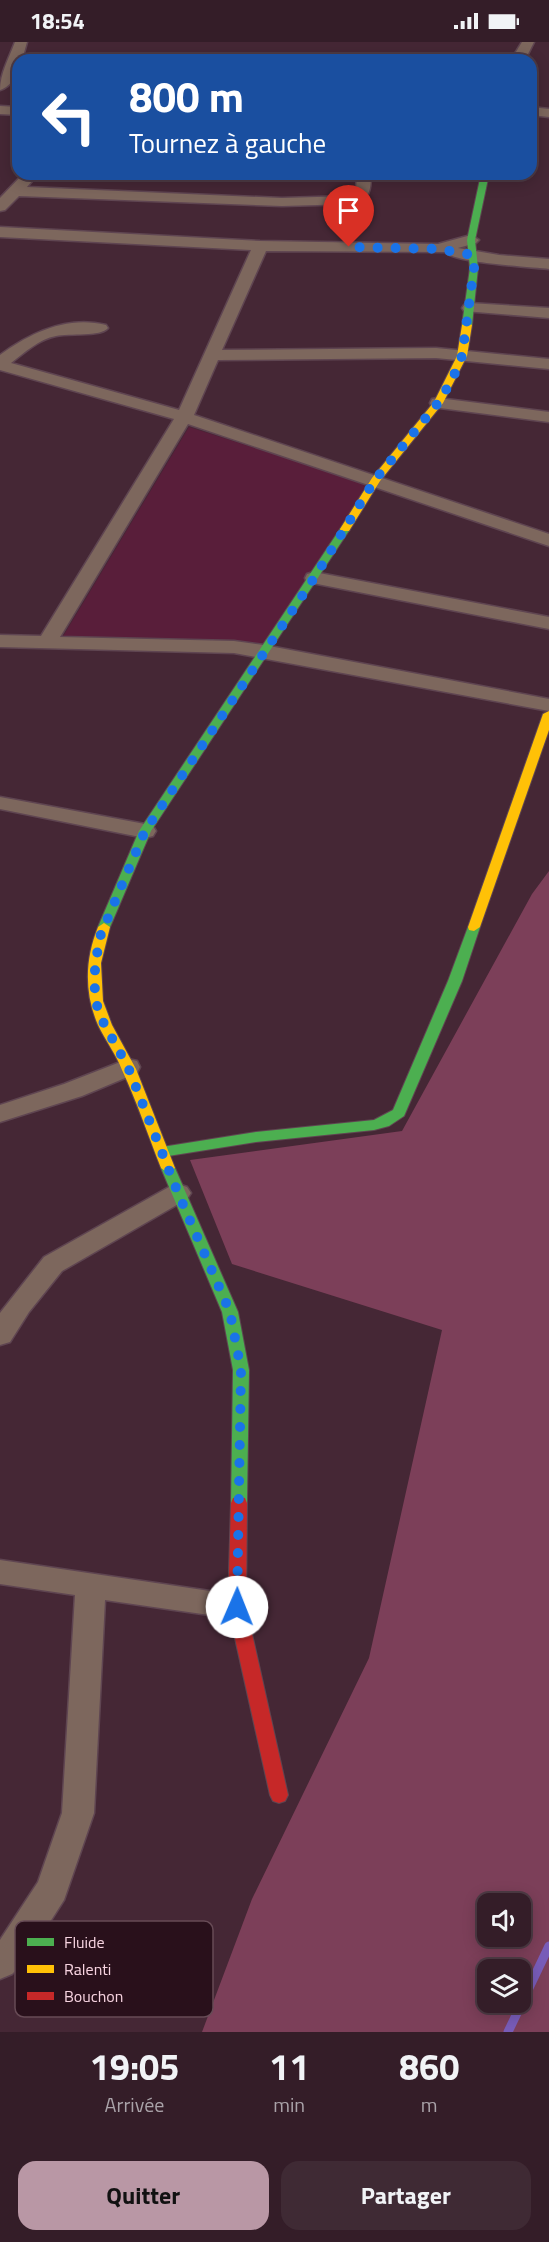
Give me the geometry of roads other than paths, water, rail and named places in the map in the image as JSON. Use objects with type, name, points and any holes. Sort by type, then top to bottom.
[{"type":"street","points":[[0,86],[12,74]]},
{"type":"street","points":[[0,207],[25,180]]},
{"type":"street","points":[[14,191],[282,202],[352,200],[361,198],[364,180]]},
{"type":"street","points":[[279,1795],[237,1607],[241,1370],[230,1312],[178,1193],[128,1067],[104,1024],[96,1003],[94,978],[99,939],[145,831],[314,578],[375,480],[438,403],[462,356],[470,308],[472,254],[484,180]]},
{"type":"street","points":[[0,232],[260,246],[439,249],[499,260],[549,264]]},
{"type":"street","points":[[47,642],[184,417],[260,246]]},
{"type":"street","points":[[470,308],[549,313]]},
{"type":"street","points":[[0,386],[5,366],[32,338],[45,332],[100,328]]},
{"type":"street","points":[[213,355],[401,353],[549,364]]},
{"type":"street","points":[[5,366],[184,417],[549,540]]},
{"type":"street","points":[[438,403],[549,417]]},
{"type":"street","points":[[314,578],[549,623]]},
{"type":"street","points":[[0,641],[198,646],[264,651],[549,705]]},
{"type":"street","points":[[162,1152],[256,1137],[374,1125],[384,1123],[399,1113],[455,981],[549,714]]},
{"type":"street","points":[[0,803],[145,831]]},
{"type":"street","points":[[0,1114],[73,1090],[128,1067]]},
{"type":"street","points":[[0,1335],[19,1305],[53,1264],[178,1193]]},
{"type":"street","points":[[0,1572],[237,1607]]},
{"type":"street","points":[[32,1921],[52,1890],[78,1813],[91,1585]]},
{"type":"street","points":[[0,1963],[15,1947]]},
{"type":"waterway","points":[[508,2032],[549,1946]]}]
